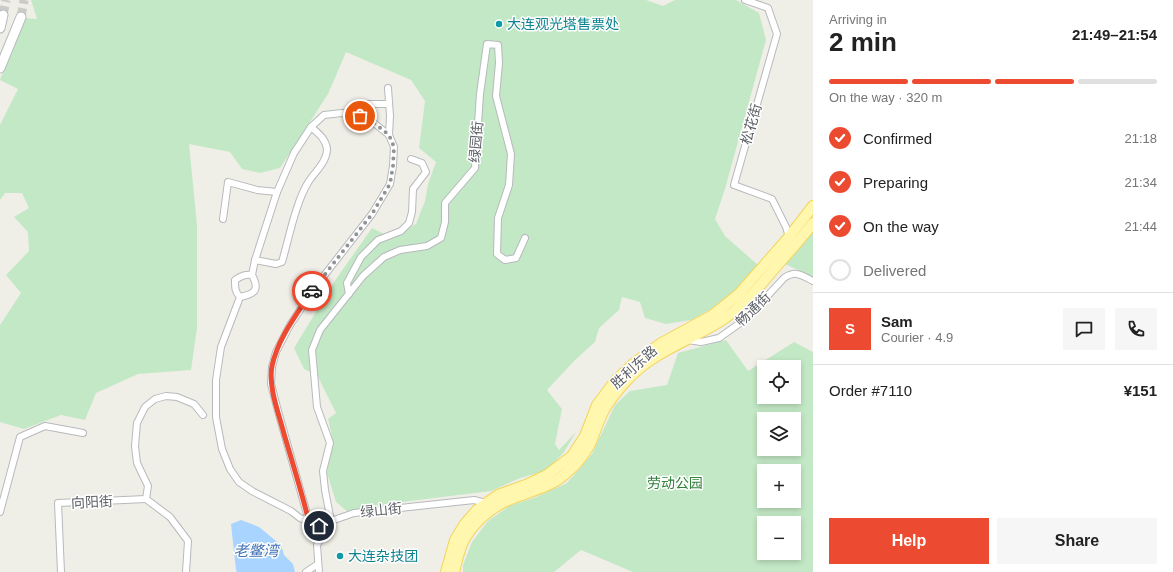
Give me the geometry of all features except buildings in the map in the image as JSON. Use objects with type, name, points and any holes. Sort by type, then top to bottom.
[{"type":"main road","points":[[0,28],[3,15]]},
{"type":"main road","points":[[0,68],[20,17]]},
{"type":"main road","name":"胜利东路","points":[[446,572],[455,540],[464,525],[477,510],[498,495],[547,476],[572,456],[585,436],[598,405],[615,381],[633,364],[660,344],[713,315],[740,294],[789,238],[813,206]]},
{"type":"main road","points":[[454,572],[465,538],[485,515],[502,503],[552,483],[565,474],[584,452],[590,443],[604,411],[617,392],[630,377],[668,350],[715,324],[741,305],[759,287],[813,223]]},
{"type":"street","name":"松花街","points":[[744,0],[768,8],[777,34],[734,185],[772,199],[786,227],[789,238]]},
{"type":"street","name":"绿园街","points":[[331,521],[323,471],[330,443],[317,407],[312,350],[320,330],[363,276],[384,256],[400,250],[426,246],[441,238],[445,222],[445,203],[475,168],[480,94],[487,44],[498,45],[499,62],[496,96],[511,154],[509,185],[498,218],[497,254],[505,260],[516,258],[525,238]]},
{"type":"street","points":[[311,523],[307,514],[271,384],[272,367],[276,352],[290,325],[316,286],[372,214],[390,184],[394,147],[389,135],[390,116],[388,88]]},
{"type":"street","points":[[360,116],[369,104],[389,104]]},
{"type":"street","points":[[240,297],[251,295],[256,288],[256,282],[252,275],[276,192],[294,153],[311,127],[324,115],[342,113],[369,119],[389,135]]},
{"type":"street","points":[[256,260],[276,264],[282,262],[299,201],[308,182],[324,160],[327,149],[325,140],[311,127]]},
{"type":"street","points":[[349,294],[347,283],[361,257],[378,240],[400,232],[409,223],[412,212],[413,189],[426,172],[422,163],[411,159]]},
{"type":"street","points":[[223,220],[228,182],[257,190],[276,192]]},
{"type":"street","points":[[240,297],[235,288],[235,280],[246,274],[252,275]]},
{"type":"street","name":"畅通街","points":[[688,340],[701,342],[719,338],[747,318],[784,278],[790,274],[800,274],[813,281]]},
{"type":"street","points":[[240,297],[221,347],[216,380],[216,417],[222,449],[230,469],[239,482],[291,511],[300,518],[327,529]]},
{"type":"street","points":[[186,572],[188,541],[170,517],[146,499],[148,486],[137,463],[135,446],[137,423],[145,407],[155,399],[166,396],[177,397],[194,404],[203,415]]},
{"type":"street","points":[[0,512],[20,437],[44,426],[84,433]]},
{"type":"street","name":"向阳街","points":[[61,572],[58,503],[146,499]]},
{"type":"street","name":"绿山街","points":[[331,521],[361,512],[474,500],[486,503]]},
{"type":"street","points":[[319,572],[318,545],[331,521]]},
{"type":"street","points":[[306,572],[318,564]]},
{"type":"green space","points":[[31,0],[646,0],[663,6],[675,0],[736,0],[759,13],[766,40],[725,189],[715,219],[725,236],[758,265],[731,295],[711,309],[691,320],[666,324],[645,318],[640,302],[622,297],[619,310],[599,328],[595,342],[576,359],[547,390],[562,409],[555,444],[559,450],[576,432],[564,452],[546,471],[520,478],[491,491],[402,502],[348,512],[336,502],[327,473],[333,441],[328,419],[336,413],[317,375],[304,369],[294,348],[334,282],[372,228],[392,238],[416,224],[425,201],[428,184],[436,162],[419,148],[425,101],[411,80],[346,52],[328,94],[280,168],[260,173],[242,169],[230,152],[189,144],[197,225],[197,328],[191,370],[138,374],[96,393],[85,420],[61,415],[24,429],[0,422],[0,325],[21,293],[6,275],[29,251],[28,232],[14,217],[29,208],[22,193],[5,193],[0,200],[0,125],[18,89],[0,80],[23,18],[37,19]]},
{"type":"green space","points":[[813,232],[813,277],[785,264]]},
{"type":"green space","name":"劳动公园","points":[[726,340],[748,371],[757,365],[757,404],[801,404],[801,360],[765,360],[794,342],[813,352],[813,572],[633,572],[581,550],[554,572],[463,572],[463,565],[472,542],[488,521],[511,505],[534,498],[567,483],[592,454],[615,405],[630,391],[667,385],[678,353]]},
{"type":"water","name":"老鳖湾","points":[[241,520],[259,527],[281,545],[284,555],[293,564],[295,572],[237,572],[231,524]]},
{"type":"tunnel","points":[[3,15],[6,0]]},
{"type":"tunnel","points":[[21,17],[24,0]]},
{"type":"way so far","points":[[312,291],[372,214],[390,184],[394,147],[389,135],[369,119],[360,116]]},
{"type":"place","name":"大连观光塔售票处","points":[[499,24]]},
{"type":"place","name":"大连杂技团","points":[[340,556]]},
{"type":"route","points":[[312,291],[290,325],[276,352],[272,367],[271,384],[307,514],[311,523],[319,526]]}]
